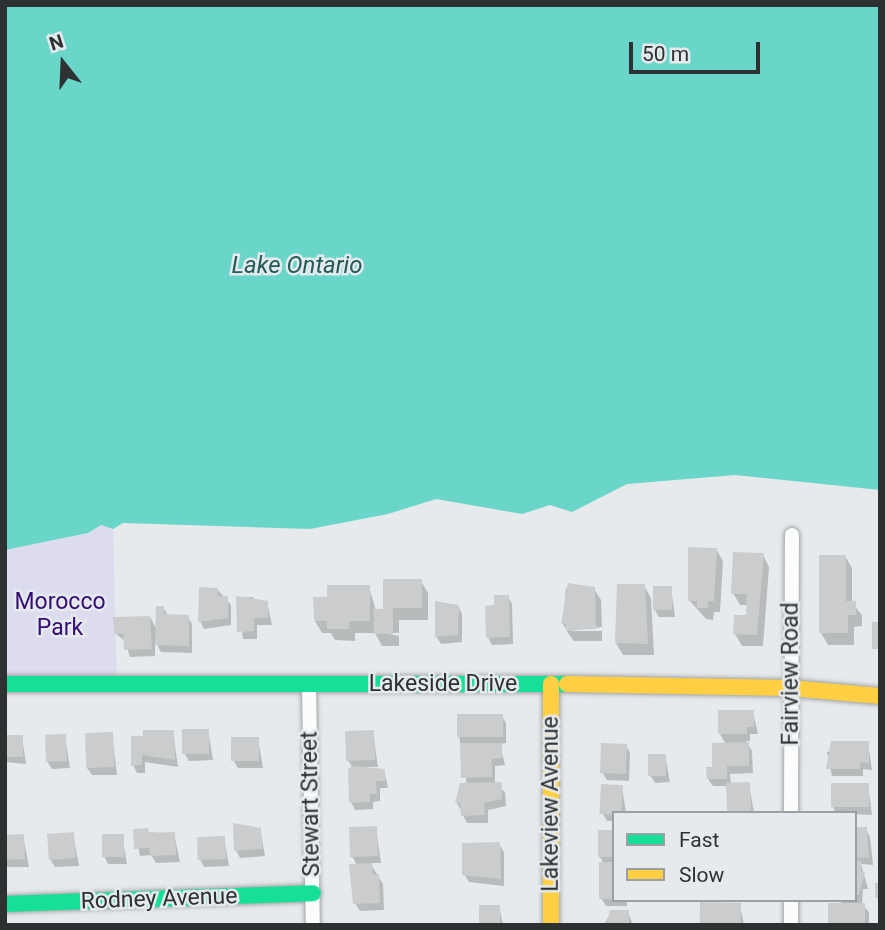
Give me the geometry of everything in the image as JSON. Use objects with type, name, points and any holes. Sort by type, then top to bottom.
[{"type":"street","name":"Fairview Road","points":[[790,811],[792,535]]},
{"type":"street","name":"Stewart Street","points":[[309,683],[313,925]]},
{"type":"street","name":"Lakeside Drive","points":[[5,684],[551,684],[790,688],[880,696]]},
{"type":"street","name":"Lakeview Avenue","points":[[551,684],[551,925]]},
{"type":"street","name":"Rodney Avenue","points":[[5,904],[313,893]]},
{"type":"street","points":[[791,902],[791,925]]},
{"type":"green space","name":"Morocco Park","points":[[101,525],[113,529],[117,685],[5,679],[5,550],[88,533]]},
{"type":"water","name":"Lake Ontario","points":[[5,5],[880,5],[880,490],[735,475],[627,484],[572,512],[550,505],[522,514],[436,499],[388,514],[310,529],[123,523],[113,529],[101,525],[88,533],[5,550]]},
{"type":"building","points":[[688,547],[717,548],[714,601],[708,601],[708,608],[697,608],[697,601],[688,601]]},
{"type":"building","points":[[733,552],[764,553],[757,635],[733,634],[734,615],[746,615],[747,594],[731,594]]},
{"type":"building","points":[[819,555],[846,555],[846,601],[856,601],[856,615],[848,615],[848,633],[819,633]]},
{"type":"building","points":[[383,579],[422,579],[422,608],[393,608],[393,634],[374,634],[373,609],[383,609]]},
{"type":"building","points":[[568,583],[595,587],[596,629],[566,630],[566,624],[561,624]]},
{"type":"building","points":[[617,584],[645,584],[648,644],[615,643]]},
{"type":"building","points":[[327,585],[370,585],[370,621],[349,621],[349,629],[327,629],[327,621],[314,621],[313,597],[327,597]]},
{"type":"building","points":[[653,586],[672,586],[672,610],[653,610]]},
{"type":"building","points":[[199,587],[218,588],[218,596],[228,596],[228,618],[198,622]]},
{"type":"building","points":[[494,595],[509,595],[510,637],[486,638],[485,606],[494,605]]},
{"type":"building","points":[[236,596],[268,601],[268,618],[254,618],[254,631],[237,632]]},
{"type":"building","points":[[435,601],[459,605],[458,635],[435,637]]},
{"type":"building","points":[[156,606],[164,606],[164,614],[189,615],[189,646],[155,645]]},
{"type":"building","points":[[150,616],[152,649],[124,650],[123,634],[114,634],[113,617]]},
{"type":"building","points":[[872,622],[880,622],[880,649],[872,649]]},
{"type":"building","points":[[718,710],[754,710],[754,727],[747,727],[747,734],[718,734]]},
{"type":"building","points":[[457,714],[503,714],[503,737],[457,737]]},
{"type":"building","points":[[182,729],[209,729],[209,754],[182,754]]},
{"type":"building","points":[[143,730],[174,730],[175,760],[142,755],[142,765],[131,766],[131,736],[143,736]]},
{"type":"building","points":[[374,730],[375,760],[346,761],[345,731]]},
{"type":"building","points":[[113,732],[114,767],[86,768],[85,733]]},
{"type":"building","points":[[66,734],[67,761],[46,762],[45,735]]},
{"type":"building","points":[[5,735],[23,735],[23,757],[5,757]]},
{"type":"building","points":[[231,737],[259,737],[259,761],[231,761]]},
{"type":"building","points":[[831,741],[869,741],[869,763],[860,762],[860,769],[826,769]]},
{"type":"building","points":[[749,742],[749,766],[727,766],[727,779],[707,779],[706,767],[712,767],[712,743]]},
{"type":"building","points":[[460,743],[502,743],[502,758],[492,759],[492,777],[461,778]]},
{"type":"building","points":[[601,743],[627,744],[626,774],[600,773]]},
{"type":"building","points":[[648,754],[666,754],[666,776],[648,776]]},
{"type":"building","points":[[352,766],[385,769],[385,781],[376,781],[377,794],[370,794],[370,802],[349,803],[348,769]]},
{"type":"building","points":[[502,782],[502,799],[484,803],[485,815],[461,816],[460,803],[455,803],[460,783]]},
{"type":"building","points":[[750,782],[751,811],[727,811],[726,783]]},
{"type":"building","points":[[831,783],[869,783],[869,807],[831,807]]},
{"type":"building","points":[[601,784],[623,785],[622,811],[612,811],[612,815],[599,814]]},
{"type":"building","points":[[233,823],[261,828],[262,849],[234,851]]},
{"type":"building","points":[[377,826],[378,856],[350,857],[349,827]]},
{"type":"building","points":[[857,827],[867,827],[869,858],[857,857]]},
{"type":"building","points":[[148,828],[149,833],[175,832],[176,855],[150,856],[149,848],[134,849],[133,829]]},
{"type":"building","points":[[598,830],[612,830],[612,857],[598,857]]},
{"type":"building","points":[[74,832],[76,858],[49,860],[47,834]]},
{"type":"building","points":[[24,834],[25,859],[6,860],[5,835]]},
{"type":"building","points":[[102,834],[124,834],[124,857],[102,857]]},
{"type":"building","points":[[225,836],[226,859],[198,860],[197,837]]},
{"type":"building","points":[[500,842],[501,879],[462,875],[462,843]]},
{"type":"building","points":[[857,861],[861,861],[861,872],[865,872],[859,895]]},
{"type":"building","points":[[599,862],[612,862],[612,899],[599,899]]},
{"type":"building","points":[[372,863],[373,875],[379,874],[380,903],[353,904],[349,864]]},
{"type":"building","points":[[875,883],[880,883],[880,898],[875,898]]},
{"type":"building","points":[[700,902],[741,903],[741,925],[700,925]]},
{"type":"building","points":[[828,903],[865,903],[865,924],[828,924]]},
{"type":"building","points":[[479,905],[500,905],[500,925],[479,925]]},
{"type":"building","points":[[610,910],[629,910],[629,925],[606,925]]},
{"type":"traffic: fast","points":[[5,684],[567,684]]},
{"type":"traffic: fast","points":[[5,904],[313,893]]},
{"type":"traffic: slow","points":[[551,684],[551,925]]},
{"type":"traffic: slow","points":[[567,684],[790,688],[880,696]]}]
